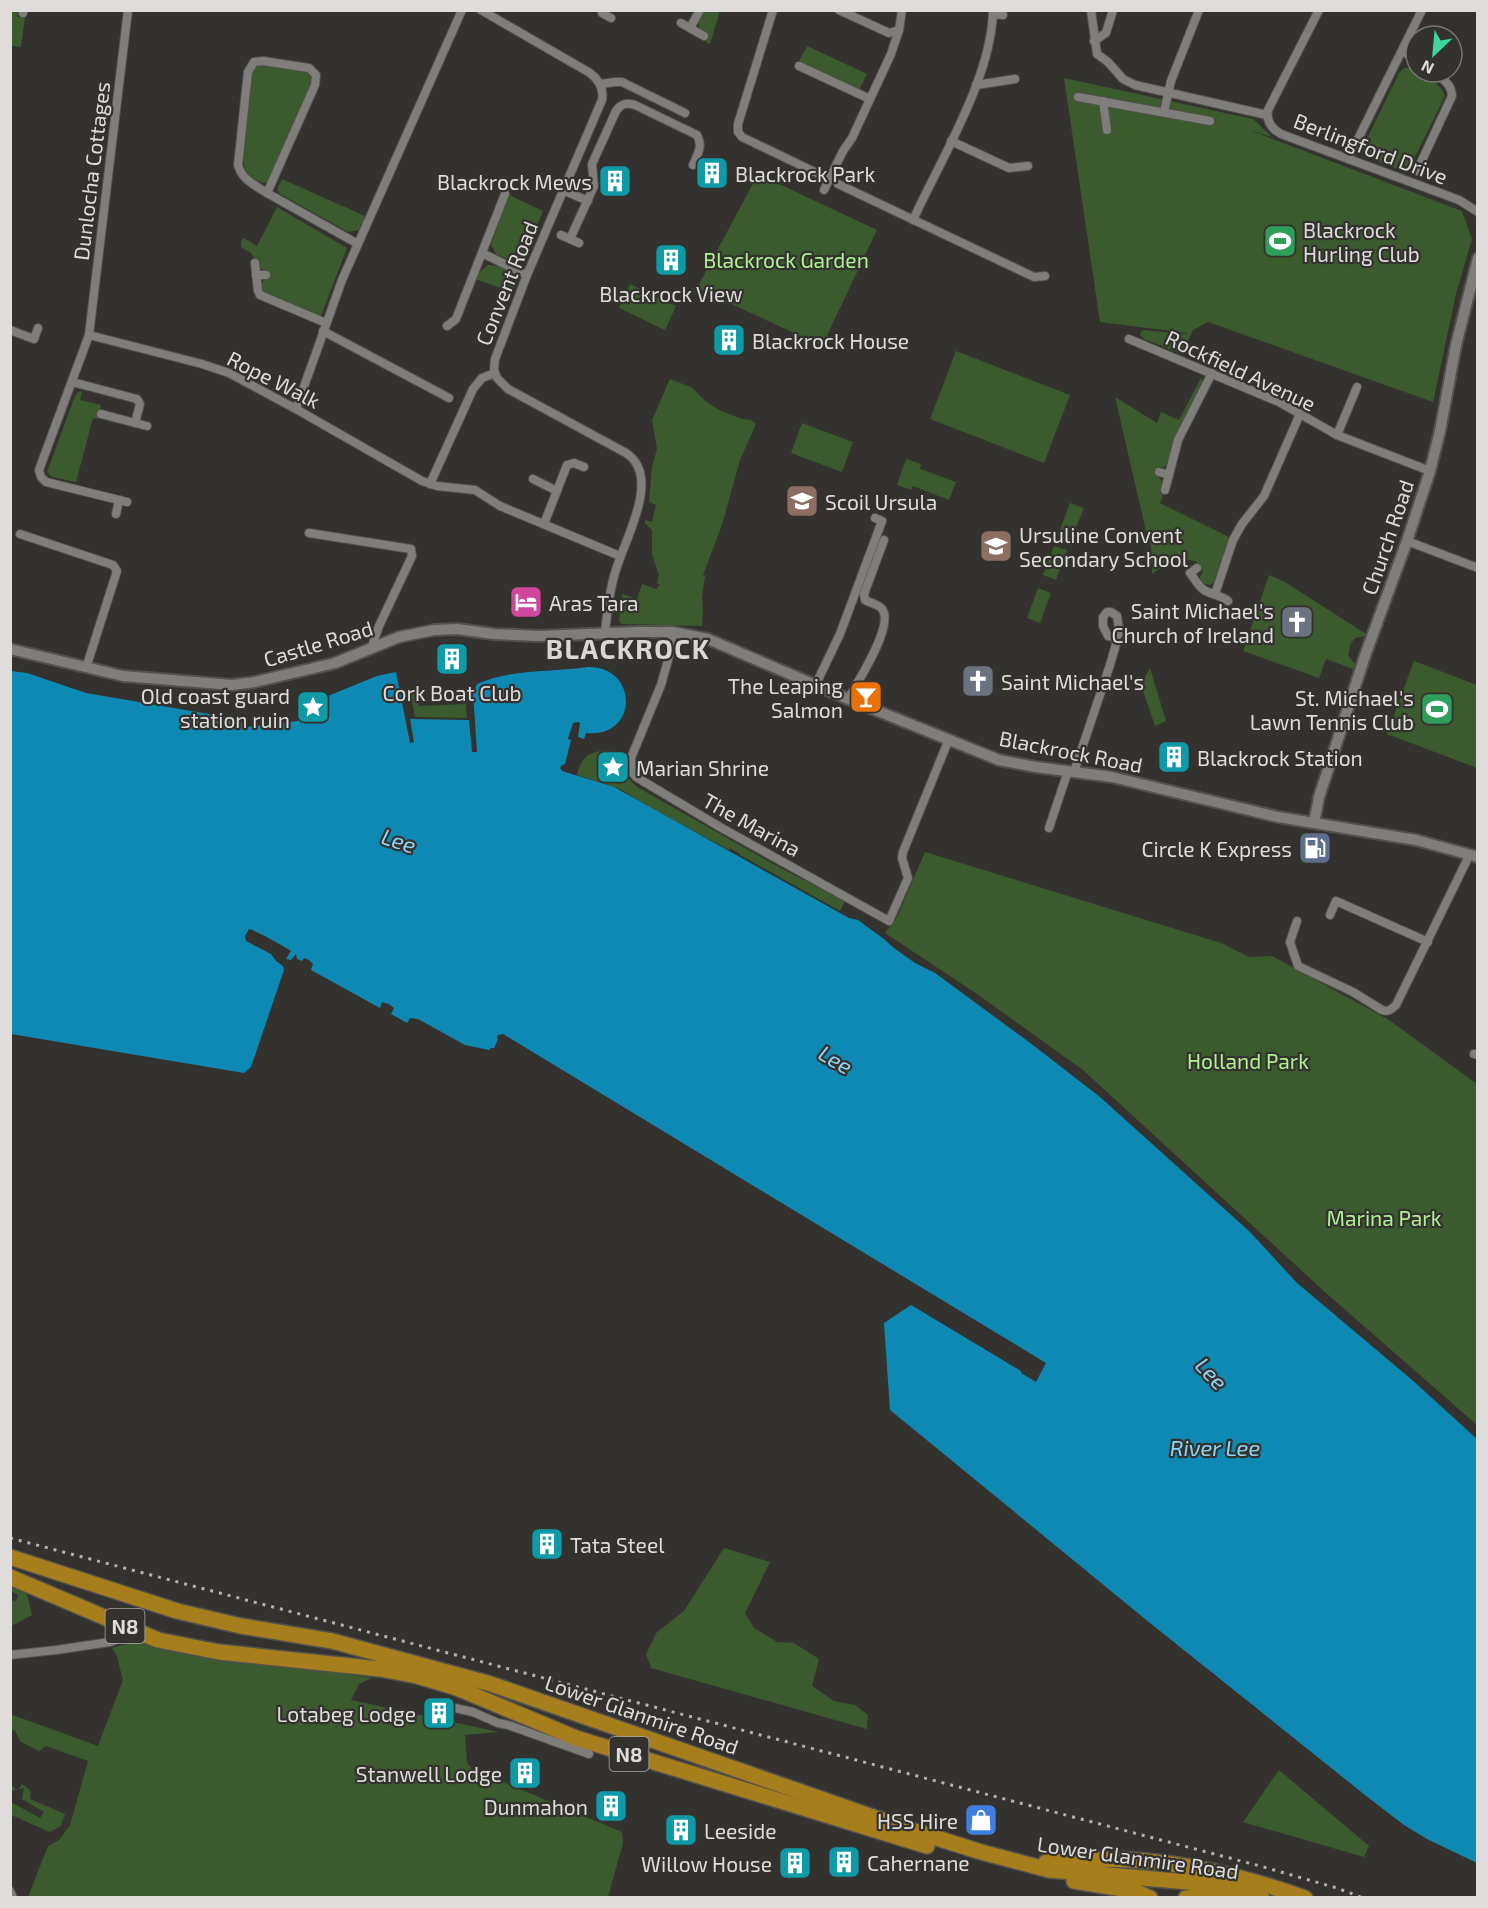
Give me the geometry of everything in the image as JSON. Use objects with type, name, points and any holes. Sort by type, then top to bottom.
[{"type":"highway","name":"Lower Glanmire Road","points":[[10,1557],[159,1607],[241,1626],[332,1641],[491,1684],[907,1829],[1019,1862],[1049,1870],[1073,1873],[1189,1882],[1232,1889],[1262,1898]]},
{"type":"highway","name":"Lower Glanmire Road","points":[[10,1577],[158,1640],[219,1652],[380,1669],[417,1676],[457,1688],[509,1718],[962,1856],[1047,1877],[1187,1888],[1238,1898]]},
{"type":"highway","points":[[1019,1862],[1111,1859],[1180,1865],[1231,1874],[1305,1898]]},
{"type":"highway","name":"N8","points":[[1047,1877],[1135,1892],[1150,1898]]},
{"type":"highway","points":[[1186,1898],[1222,1894]]},
{"type":"main road","name":"Church Road","points":[[1314,823],[1319,797],[1430,471],[1477,261]]},
{"type":"main road","name":"Castle Road","points":[[10,649],[131,677],[240,685],[326,665],[399,638],[434,630],[539,636],[638,632]]},
{"type":"main road","name":"Blackrock Road","points":[[638,632],[673,632],[708,639],[848,699],[999,759],[1112,777],[1218,803],[1314,823],[1416,840],[1474,855]]},
{"type":"street","name":"Dunlocha Cottages","points":[[116,514],[123,501],[46,482],[39,474],[39,467],[89,335],[128,10]]},
{"type":"street","points":[[296,409],[338,290],[462,10]]},
{"type":"street","points":[[481,10],[590,73],[601,84],[622,82],[685,113]]},
{"type":"street","points":[[603,10],[602,13],[611,18]]},
{"type":"street","points":[[690,28],[700,10]]},
{"type":"street","points":[[773,10],[738,124],[738,132],[742,137],[821,175]]},
{"type":"street","points":[[839,10],[888,33],[899,30]]},
{"type":"street","points":[[824,190],[852,138],[894,48],[902,10]]},
{"type":"street","points":[[1091,10],[1094,41],[1099,56],[1108,62],[1122,79],[1135,85],[1267,115]]},
{"type":"street","points":[[1094,41],[1106,33],[1113,10]]},
{"type":"street","points":[[1164,112],[1171,81],[1199,10]]},
{"type":"street","name":"Berlingford Drive","points":[[1319,10],[1267,115],[1275,131],[1462,201],[1478,212]]},
{"type":"street","points":[[1348,159],[1422,10]]},
{"type":"street","points":[[913,220],[976,85],[986,53],[993,12],[1003,15]]},
{"type":"street","points":[[681,23],[704,36]]},
{"type":"street","points":[[267,193],[316,79],[314,71],[309,68],[263,61],[254,62],[248,72],[238,165],[243,177],[267,193],[358,244]]},
{"type":"street","points":[[799,66],[870,99]]},
{"type":"street","points":[[976,85],[1015,79]]},
{"type":"street","name":"Convent Road","points":[[601,84],[602,100],[527,275],[495,359],[495,373],[501,384],[513,393],[626,453],[637,464],[641,476],[639,502],[611,590],[605,633]]},
{"type":"street","points":[[1417,171],[1452,96],[1448,84]]},
{"type":"street","points":[[1078,97],[1210,121]]},
{"type":"street","points":[[1103,101],[1107,130]]},
{"type":"street","points":[[570,239],[594,186],[592,164],[620,106],[626,103],[634,105],[697,135],[700,148],[693,165]]},
{"type":"street","points":[[951,141],[1009,168],[1028,166]]},
{"type":"street","points":[[838,184],[1034,277],[1045,276]]},
{"type":"street","points":[[563,190],[588,201]]},
{"type":"street","points":[[447,326],[456,319],[505,194]]},
{"type":"street","points":[[561,235],[579,243]]},
{"type":"street","points":[[482,254],[527,275]]},
{"type":"street","points":[[255,263],[258,291],[264,297],[325,327],[450,398]]},
{"type":"street","points":[[256,275],[266,275]]},
{"type":"street","points":[[10,330],[34,339],[38,328]]},
{"type":"street","name":"Rope Walk","points":[[89,335],[220,369],[430,484],[475,490],[500,506],[620,556]]},
{"type":"street","name":"Rockfield Avenue","points":[[1129,339],[1279,402],[1337,435],[1430,471]]},
{"type":"street","points":[[430,484],[472,389],[482,378],[495,373]]},
{"type":"street","points":[[1165,490],[1178,440],[1212,373]]},
{"type":"street","points":[[72,382],[137,399],[140,404],[135,423]]},
{"type":"street","points":[[1337,435],[1356,387]]},
{"type":"street","points":[[101,414],[147,426]]},
{"type":"street","points":[[1215,594],[1233,540],[1265,494],[1300,414]]},
{"type":"street","points":[[544,524],[569,464],[574,463],[584,467]]},
{"type":"street","points":[[1159,472],[1168,475]]},
{"type":"street","points":[[533,479],[557,491]]},
{"type":"street","points":[[816,684],[840,634],[882,521],[875,518]]},
{"type":"street","points":[[309,533],[411,549],[412,556],[379,626],[371,650]]},
{"type":"street","points":[[20,534],[110,564],[117,571],[86,668]]},
{"type":"street","points":[[848,699],[876,648],[885,623],[886,617],[881,609],[865,600],[864,594],[884,540]]},
{"type":"street","points":[[1407,541],[1478,568]]},
{"type":"street","points":[[1197,568],[1190,573],[1204,590],[1228,601]]},
{"type":"street","name":"The Marina","points":[[673,632],[661,685],[631,758],[632,772],[641,782],[889,921],[908,878],[902,858],[903,852],[949,739]]},
{"type":"street","points":[[1049,828],[1113,654],[1116,644],[1115,637]]},
{"type":"street","points":[[1297,921],[1290,942],[1298,966],[1387,1011],[1396,1005],[1474,855]]},
{"type":"street","points":[[1330,915],[1336,901],[1428,942]]},
{"type":"street","points":[[10,1655],[110,1642],[130,1634],[132,1630]]},
{"type":"street","points":[[446,1706],[474,1712],[498,1723],[509,1718],[589,1754]]},
{"type":"street","points":[[10,1891],[13,1898]]},
{"type":"green space","points":[[11,10],[18,11],[17,17],[25,17],[21,47],[11,46]]},
{"type":"green space","points":[[704,11],[720,11],[710,44],[706,42],[708,34],[699,27],[698,22]]},
{"type":"green space","points":[[807,46],[867,74],[859,90],[799,61]]},
{"type":"green space","points":[[259,65],[296,69],[308,74],[311,78],[271,176],[267,182],[263,183],[248,173],[243,157],[251,78],[255,67]]},
{"type":"green space","points":[[1404,68],[1404,84],[1436,84],[1445,96],[1412,163],[1406,169],[1400,170],[1370,158],[1364,152],[1363,147],[1399,73]]},
{"type":"green space","name":"Blackrock Hurling Club","points":[[1064,78],[1253,119],[1272,137],[1249,130],[1462,211],[1472,239],[1456,294],[1433,402],[1208,322],[1193,330],[1182,354],[1144,339],[1140,335],[1142,330],[1187,333],[1100,322]]},
{"type":"green space","name":"Blackrock Garden","points":[[758,174],[877,230],[822,346],[697,288]]},
{"type":"green space","points":[[282,179],[365,216],[359,230],[348,232],[280,194],[277,190]]},
{"type":"green space","points":[[509,195],[543,211],[521,262],[517,263],[496,254],[491,245]]},
{"type":"green space","points":[[277,207],[347,248],[321,316],[265,294],[261,289],[261,284],[267,279],[268,272],[260,268],[259,262],[251,253],[241,247],[241,241],[244,238],[257,246]]},
{"type":"green space","points":[[488,265],[504,269],[514,276],[516,279],[512,292],[475,279]]},
{"type":"green space","points":[[630,284],[676,306],[665,330],[619,308]]},
{"type":"green space","points":[[956,351],[1070,395],[1044,463],[930,419]]},
{"type":"green space","points":[[1201,378],[1200,389],[1176,433],[1167,464],[1157,468],[1155,474],[1162,482],[1160,493],[1163,495],[1160,503],[1229,537],[1214,582],[1210,585],[1201,583],[1200,577],[1203,571],[1196,561],[1178,559],[1169,562],[1152,574],[1151,546],[1115,397],[1157,423],[1161,412],[1179,420]]},
{"type":"green space","points":[[670,379],[693,388],[704,400],[719,410],[751,420],[756,424],[740,460],[722,525],[703,575],[705,576],[702,626],[622,624],[619,621],[622,594],[637,599],[642,584],[656,589],[660,585],[657,583],[659,575],[652,554],[652,530],[645,520],[652,522],[656,505],[649,502],[652,466],[657,449],[652,420]]},
{"type":"green space","points":[[82,391],[80,400],[101,405],[98,419],[93,418],[76,482],[52,477],[47,472],[75,396]]},
{"type":"green space","points":[[802,423],[853,442],[842,472],[791,453]]},
{"type":"green space","points":[[906,459],[921,464],[920,469],[956,482],[949,500],[913,486],[911,490],[897,485]]},
{"type":"green space","points":[[1070,503],[1084,508],[1072,537],[1059,532]]},
{"type":"green space","points":[[1054,546],[1067,550],[1056,580],[1043,575]]},
{"type":"green space","points":[[1269,575],[1285,582],[1366,634],[1355,638],[1351,643],[1348,655],[1355,664],[1353,669],[1326,659],[1319,678],[1243,651]]},
{"type":"green space","points":[[1038,588],[1051,593],[1040,623],[1027,618]]},
{"type":"green space","name":"St. Michael's Lawn Tennis Club","points":[[1414,661],[1477,685],[1477,768],[1387,734]]},
{"type":"green space","points":[[1150,668],[1166,721],[1155,726],[1141,685]]},
{"type":"green space","points":[[414,688],[419,706],[466,704],[467,718],[415,717],[410,692]]},
{"type":"green space","points":[[607,750],[624,752],[626,772],[630,780],[639,788],[777,866],[845,901],[840,911],[620,789],[577,775],[581,763],[587,756]]},
{"type":"green space","points":[[925,852],[1221,943],[1249,957],[1272,956],[1389,1020],[1477,1084],[1477,1425],[1326,1293],[1083,1070],[977,994],[885,933],[898,915]]},
{"type":"green space","points":[[724,1548],[770,1562],[745,1613],[754,1628],[777,1642],[794,1643],[819,1659],[812,1686],[834,1701],[855,1705],[868,1715],[867,1729],[651,1668],[646,1654],[657,1632],[684,1611]]},
{"type":"green space","points":[[11,1586],[27,1594],[32,1615],[13,1625],[11,1625],[11,1600],[16,1601],[18,1595],[11,1591]]},
{"type":"green space","points":[[135,1641],[372,1678],[359,1684],[351,1700],[499,1732],[465,1735],[467,1763],[472,1769],[622,1832],[623,1843],[608,1897],[28,1897],[48,1846],[59,1840],[70,1825],[88,1761],[46,1746],[39,1751],[21,1742],[15,1731],[11,1729],[10,1714],[98,1746],[123,1680],[116,1654],[112,1648]]},
{"type":"green space","points":[[1279,1770],[1369,1846],[1364,1857],[1243,1822]]},
{"type":"green space","points":[[22,1784],[31,1791],[30,1799],[65,1814],[61,1826],[50,1832],[11,1815],[11,1802],[40,1818],[44,1812],[22,1799],[24,1788],[18,1789]]},
{"type":"water","name":"River Lee","points":[[588,667],[605,670],[617,678],[624,689],[626,702],[623,714],[616,725],[603,732],[586,733],[584,739],[578,737],[580,723],[573,723],[568,739],[571,740],[565,764],[560,768],[562,771],[614,787],[849,918],[858,920],[915,963],[935,973],[1100,1097],[1250,1232],[1297,1283],[1411,1379],[1477,1439],[1477,1863],[1427,1839],[1370,1799],[890,1410],[884,1323],[911,1305],[1036,1382],[1046,1363],[503,1034],[498,1035],[494,1048],[489,1050],[465,1045],[418,1019],[410,1018],[407,1023],[391,1014],[394,1008],[389,1004],[382,1002],[380,1008],[311,970],[313,964],[304,958],[302,961],[297,959],[296,954],[291,960],[286,959],[291,951],[249,929],[245,936],[246,941],[271,954],[284,970],[251,1067],[244,1073],[11,1034],[11,671],[27,673],[86,693],[238,719],[247,727],[298,721],[297,712],[301,707],[377,676],[396,672],[410,743],[414,742],[410,719],[469,720],[472,752],[477,752],[473,693],[477,684],[517,673]]},
{"type":"railway","points":[[10,1538],[1260,1866],[1337,1888],[1363,1898]]},
{"type":"place","name":"Blackrock Park","points":[[712,173]]},
{"type":"place","name":"Blackrock Mews","points":[[615,181]]},
{"type":"place","name":"Blackrock Hurling Club","points":[[1280,241]]},
{"type":"place","name":"Blackrock View","points":[[671,260]]},
{"type":"place","name":"Blackrock House","points":[[729,340]]},
{"type":"place","name":"Scoil Ursula","points":[[802,501]]},
{"type":"place","name":"Ursuline Convent Secondary School","points":[[996,546]]},
{"type":"place","name":"Aras Tara","points":[[526,602]]},
{"type":"place","name":"Saint Michael's Church of Ireland","points":[[1297,622]]},
{"type":"place","name":"Cork Boat Club","points":[[452,659]]},
{"type":"place","name":"Saint Michael's","points":[[978,681]]},
{"type":"place","name":"The Leaping Salmon","points":[[866,697]]},
{"type":"place","name":"Old coast guard station ruin","points":[[313,707]]},
{"type":"place","name":"St. Michael's Lawn Tennis Club","points":[[1437,709]]},
{"type":"place","name":"Blackrock Station","points":[[1174,757]]},
{"type":"place","name":"Marian Shrine","points":[[613,767]]},
{"type":"place","name":"Circle K Express","points":[[1315,848]]},
{"type":"place","name":"Tata Steel","points":[[547,1544]]},
{"type":"place","name":"Lotabeg Lodge","points":[[439,1713]]},
{"type":"place","name":"Stanwell Lodge","points":[[525,1773]]},
{"type":"place","name":"Dunmahon","points":[[611,1806]]},
{"type":"place","name":"HSS Hire","points":[[981,1820]]},
{"type":"place","name":"Leeside","points":[[681,1830]]},
{"type":"place","name":"Cahernane","points":[[844,1862]]},
{"type":"place","name":"Willow House","points":[[795,1863]]},
{"type":"district","name":"BLACKROCK","points":[[628,648]]},
{"type":"water label","name":"Lee","points":[[399,840]]},
{"type":"water label","name":"Lee","points":[[836,1059]]},
{"type":"water label","name":"Lee","points":[[1212,1373]]},
{"type":"park label","name":"Holland Park","points":[[1248,1060]]},
{"type":"park label","name":"Marina Park","points":[[1384,1217]]}]
